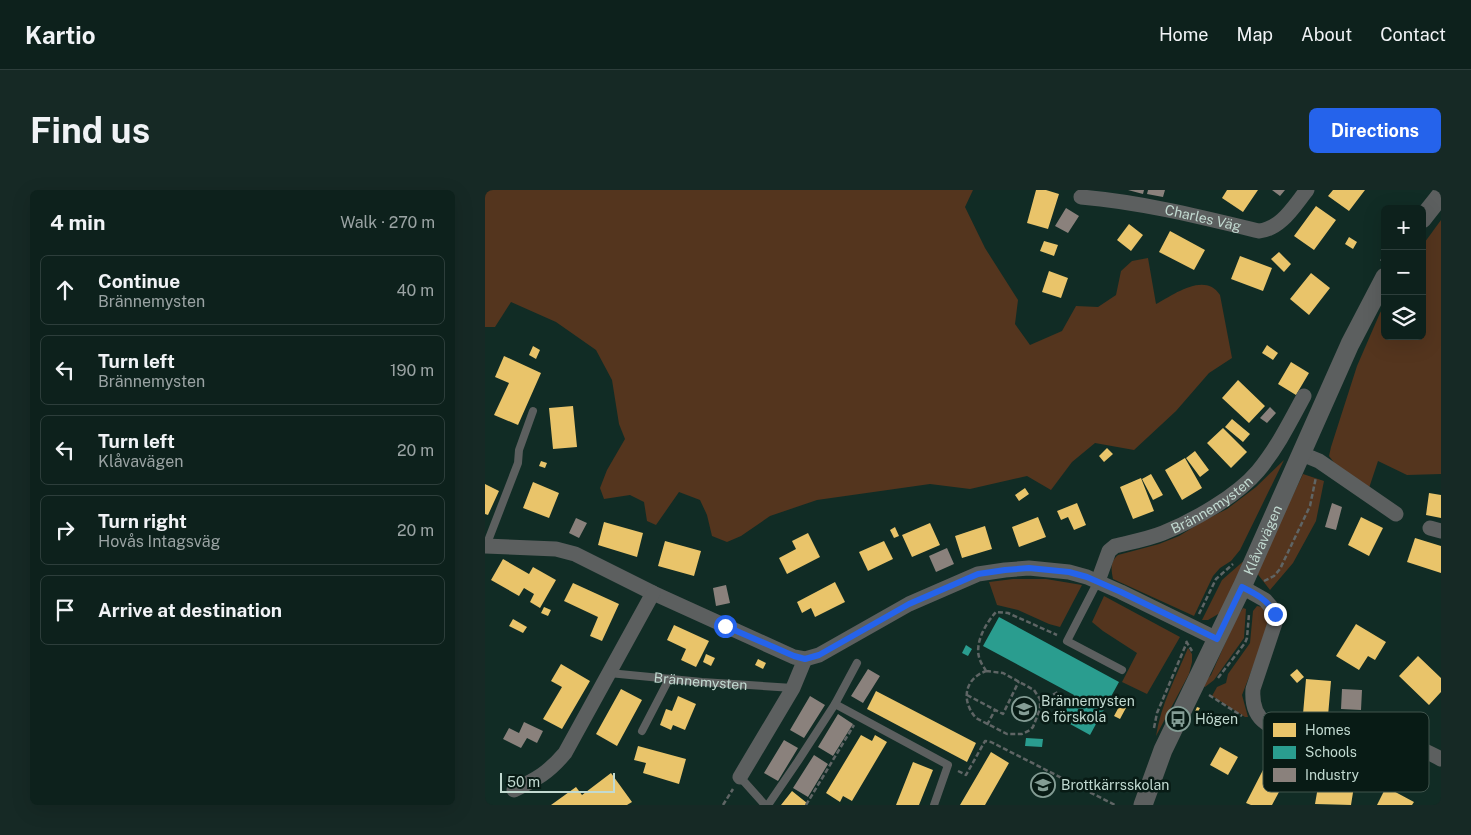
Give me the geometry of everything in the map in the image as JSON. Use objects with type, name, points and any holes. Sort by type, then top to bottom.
[{"type":"street","name":"Charles Väg","points":[[1081,197],[1135,204],[1259,231],[1268,230],[1276,225],[1307,190]]},
{"type":"street","points":[[1426,214],[1441,195]]},
{"type":"street","name":"Klåvavägen","points":[[1143,805],[1163,750],[1242,587],[1346,352],[1381,284]]},
{"type":"street","name":"Brännemysten","points":[[1098,582],[1109,551],[1115,546],[1161,534],[1179,526],[1229,497],[1245,484],[1266,460],[1304,396]]},
{"type":"street","points":[[1302,454],[1319,461],[1397,514]]},
{"type":"street","points":[[485,547],[556,549],[575,554],[653,593],[767,645],[805,659],[819,655],[909,604],[978,574],[1029,568],[1069,572],[1098,582],[1217,639]]},
{"type":"street","points":[[1242,587],[1265,600],[1271,606],[1276,620],[1253,689],[1252,698],[1256,712],[1263,720]]},
{"type":"street","points":[[514,790],[536,780],[554,767],[565,753],[653,593]]},
{"type":"street","points":[[740,777],[793,688],[805,659]]},
{"type":"street","points":[[1429,753],[1441,759]]},
{"type":"lane","points":[[485,547],[518,464],[519,450],[533,411]]},
{"type":"lane","points":[[1098,582],[1067,641],[1122,670]]},
{"type":"lane","points":[[740,777],[767,805],[776,795],[835,704],[857,663]]},
{"type":"lane","name":"Brännemysten","points":[[609,673],[793,688]]},
{"type":"lane","points":[[642,731],[669,678]]},
{"type":"lane","points":[[835,704],[948,766],[934,805]]},
{"type":"path","points":[[987,671],[978,654],[979,646],[989,620],[996,612],[1019,617],[1067,641]]},
{"type":"path","points":[[1183,638],[1190,646],[1193,656]]},
{"type":"path","points":[[987,671],[1003,673],[1034,690],[1040,699],[1040,709],[1030,730],[1023,734],[1007,734],[987,725],[972,714],[968,706],[967,695],[969,686],[979,674],[987,671]]},
{"type":"path","points":[[967,695],[1003,714],[1019,681]]},
{"type":"path","points":[[1040,702],[1058,692]]},
{"type":"path","points":[[987,725],[995,710]]},
{"type":"path","points":[[806,805],[858,718]]},
{"type":"path","points":[[948,766],[966,775],[985,741],[991,742],[1115,805]]},
{"type":"path","points":[[723,805],[740,777]]},
{"type":"shaded area","points":[[485,190],[973,190],[965,207],[985,248],[1018,300],[1015,324],[1030,345],[1062,331],[1076,306],[1098,307],[1116,295],[1121,271],[1132,261],[1148,258],[1156,304],[1180,291],[1198,285],[1214,288],[1220,295],[1232,358],[1209,373],[1176,411],[1134,450],[1095,443],[1072,462],[1051,490],[1027,476],[970,489],[930,484],[817,500],[770,516],[741,536],[727,542],[712,536],[707,515],[700,500],[679,492],[656,525],[647,521],[644,502],[630,495],[604,499],[600,488],[607,470],[625,439],[619,424],[612,380],[596,350],[556,322],[511,302],[495,327],[485,327]]},
{"type":"shaded area","points":[[1441,220],[1441,474],[1407,475],[1378,461],[1369,488],[1342,473],[1329,456],[1331,447],[1357,366],[1381,311],[1381,340],[1426,340],[1426,241]]},
{"type":"shaded area","points":[[1284,460],[1240,550],[1231,561],[1220,568],[1213,576],[1194,616],[1113,579],[1112,566],[1118,555],[1159,544],[1179,536],[1227,509],[1256,487]]},
{"type":"shaded area","points":[[1303,474],[1324,481],[1316,521],[1293,563],[1270,590],[1256,572]]},
{"type":"shaded area","points":[[1247,558],[1220,613],[1208,620],[1202,620],[1222,580]]},
{"type":"shaded area","points":[[1013,579],[1046,579],[1082,585],[1060,627],[1018,610],[997,605],[989,582]]},
{"type":"shaded area","points":[[1104,596],[1180,637],[1147,694],[1122,682],[1137,653],[1092,622]]},
{"type":"shaded area","points":[[1257,606],[1262,607],[1268,614],[1270,623],[1242,695],[1248,717],[1245,717],[1212,696],[1217,687],[1226,683],[1228,674],[1250,643],[1253,611]]},
{"type":"shaded area","points":[[1243,608],[1246,609],[1244,638],[1214,680],[1205,687],[1201,685],[1211,675],[1236,619]]},
{"type":"shaded area","points":[[1188,648],[1192,654],[1189,674],[1156,736],[1165,702]]},
{"type":"building: Homes","points":[[1036,190],[1046,190],[1059,194],[1048,229],[1027,223]]},
{"type":"building: Homes","points":[[1227,190],[1258,190],[1243,212],[1222,198]]},
{"type":"building: Homes","points":[[1333,190],[1365,190],[1349,211],[1328,196]]},
{"type":"building: Homes","points":[[1316,206],[1336,220],[1314,250],[1294,236]]},
{"type":"building: Homes","points":[[1129,224],[1143,235],[1131,251],[1117,240]]},
{"type":"building: Homes","points":[[1170,231],[1205,250],[1194,270],[1159,252]]},
{"type":"building: Homes","points":[[1349,237],[1357,242],[1353,249],[1345,244]]},
{"type":"building: Homes","points":[[1044,241],[1058,245],[1054,256],[1040,251]]},
{"type":"building: Homes","points":[[1279,252],[1291,264],[1284,272],[1271,259]]},
{"type":"building: Homes","points":[[1240,256],[1272,268],[1263,291],[1231,279]]},
{"type":"building: Homes","points":[[1049,271],[1068,278],[1061,298],[1042,292]]},
{"type":"building: Homes","points":[[1311,273],[1330,288],[1309,315],[1290,299]]},
{"type":"building: Homes","points":[[1267,345],[1278,353],[1273,360],[1262,353]]},
{"type":"building: Homes","points":[[533,346],[540,350],[536,359],[529,355]]},
{"type":"building: Homes","points":[[504,356],[541,373],[518,425],[494,415],[509,383],[495,377]]},
{"type":"building: Homes","points":[[1291,362],[1309,373],[1296,395],[1278,384]]},
{"type":"building: Homes","points":[[1238,380],[1265,406],[1249,423],[1222,398]]},
{"type":"building: Homes","points":[[573,406],[577,447],[553,449],[549,408]]},
{"type":"building: Homes","points":[[1232,419],[1250,434],[1243,442],[1225,427]]},
{"type":"building: Homes","points":[[1223,428],[1247,452],[1231,468],[1207,443]]},
{"type":"building: Homes","points":[[1107,448],[1113,454],[1104,462],[1099,456]]},
{"type":"building: Homes","points":[[1195,451],[1209,470],[1200,477],[1186,458]]},
{"type":"building: Homes","points":[[1185,458],[1202,488],[1182,500],[1165,470]]},
{"type":"building: Homes","points":[[541,461],[547,463],[545,468],[539,466]]},
{"type":"building: Homes","points":[[1151,474],[1163,495],[1153,500],[1142,479]]},
{"type":"building: Homes","points":[[1141,478],[1154,511],[1133,519],[1120,487]]},
{"type":"building: Homes","points":[[533,482],[559,493],[549,518],[523,508]]},
{"type":"building: Homes","points":[[485,484],[499,491],[488,515],[485,514]]},
{"type":"building: Homes","points":[[1025,488],[1029,494],[1019,501],[1015,495]]},
{"type":"building: Homes","points":[[1429,493],[1441,495],[1441,518],[1426,515]]},
{"type":"building: Homes","points":[[1077,503],[1086,525],[1074,530],[1068,517],[1061,520],[1057,511]]},
{"type":"building: Homes","points":[[1038,517],[1046,537],[1019,547],[1012,527]]},
{"type":"building: Homes","points":[[1361,517],[1383,528],[1369,556],[1348,545]]},
{"type":"building: Homes","points":[[604,522],[643,533],[637,557],[598,545]]},
{"type":"building: Homes","points":[[930,523],[940,545],[912,557],[902,535]]},
{"type":"building: Homes","points":[[985,526],[992,549],[962,558],[955,536]]},
{"type":"building: Homes","points":[[895,527],[899,536],[894,538],[890,530]]},
{"type":"building: Homes","points":[[808,533],[820,557],[787,574],[779,558],[796,549],[792,541]]},
{"type":"building: Homes","points":[[1415,538],[1441,546],[1441,573],[1407,562]]},
{"type":"building: Homes","points":[[665,541],[701,551],[694,576],[658,566]]},
{"type":"building: Homes","points":[[884,541],[893,559],[868,571],[859,552]]},
{"type":"building: Homes","points":[[503,559],[529,574],[533,567],[556,580],[540,608],[530,602],[534,594],[524,588],[519,596],[491,580]]},
{"type":"building: Homes","points":[[835,582],[845,602],[815,617],[811,608],[802,613],[797,602]]},
{"type":"building: Homes","points":[[573,583],[619,604],[602,641],[590,636],[598,617],[564,601]]},
{"type":"building: Homes","points":[[544,607],[551,610],[548,616],[541,613]]},
{"type":"building: Homes","points":[[513,619],[527,627],[523,633],[509,626]]},
{"type":"building: Homes","points":[[1356,624],[1386,642],[1375,660],[1368,656],[1359,670],[1336,656]]},
{"type":"building: Homes","points":[[674,625],[709,641],[696,667],[681,660],[686,649],[667,640]]},
{"type":"building: Homes","points":[[706,654],[715,658],[711,666],[703,662]]},
{"type":"building: Homes","points":[[1418,656],[1441,678],[1441,692],[1429,705],[1399,676]]},
{"type":"building: Homes","points":[[758,659],[766,663],[763,669],[755,665]]},
{"type":"building: Homes","points":[[561,664],[590,681],[562,729],[543,719],[562,687],[551,681]]},
{"type":"building: Homes","points":[[1297,669],[1304,677],[1297,683],[1290,675]]},
{"type":"building: Homes","points":[[1306,679],[1331,681],[1328,712],[1303,712]]},
{"type":"building: Homes","points":[[621,689],[642,700],[617,746],[596,734]]},
{"type":"building: Homes","points":[[876,691],[976,743],[967,762],[867,709]]},
{"type":"building: Homes","points":[[678,696],[696,704],[685,730],[673,725],[671,730],[660,725],[666,709],[672,711]]},
{"type":"building: Homes","points":[[1121,703],[1127,706],[1120,719],[1114,716]]},
{"type":"building: Homes","points":[[1197,707],[1200,708],[1196,715],[1194,714]]},
{"type":"building: Homes","points":[[861,735],[872,741],[875,735],[887,742],[852,801],[843,796],[840,802],[826,793]]},
{"type":"building: Homes","points":[[638,746],[686,759],[679,784],[643,773],[646,763],[634,760]]},
{"type":"building: Homes","points":[[1220,747],[1238,757],[1228,775],[1210,765]]},
{"type":"building: Homes","points":[[991,752],[1009,763],[985,805],[960,805]]},
{"type":"building: Homes","points":[[913,762],[933,770],[919,805],[896,805]]},
{"type":"building: Homes","points":[[1263,770],[1263,792],[1279,792],[1272,805],[1251,805],[1246,803]]},
{"type":"building: Homes","points":[[611,773],[632,802],[627,805],[551,805],[576,787],[582,795]]},
{"type":"building: Homes","points":[[792,791],[807,803],[805,805],[781,805]]},
{"type":"building: Homes","points":[[1317,792],[1353,792],[1351,805],[1315,804]]},
{"type":"building: Homes","points":[[1384,792],[1395,792],[1414,802],[1412,805],[1377,805]]},
{"type":"building: Schools","points":[[999,617],[1119,682],[1090,735],[1061,719],[1074,695],[983,646]]},
{"type":"building: Schools","points":[[966,645],[972,649],[968,656],[962,653]]},
{"type":"building: Schools","points":[[1026,738],[1043,739],[1042,747],[1025,746]]},
{"type":"building: Industry","points":[[1128,190],[1144,190],[1143,194]]},
{"type":"building: Industry","points":[[1148,190],[1165,190],[1163,197],[1147,194]]},
{"type":"building: Industry","points":[[1272,190],[1285,190],[1280,196]]},
{"type":"building: Industry","points":[[1066,208],[1079,216],[1068,233],[1055,226]]},
{"type":"building: Industry","points":[[1270,407],[1276,413],[1267,423],[1260,418]]},
{"type":"building: Industry","points":[[1332,503],[1342,507],[1336,530],[1325,527]]},
{"type":"building: Industry","points":[[576,518],[587,523],[579,538],[569,533]]},
{"type":"building: Industry","points":[[947,548],[954,564],[936,572],[929,556]]},
{"type":"building: Industry","points":[[726,585],[730,603],[716,606],[713,588]]},
{"type":"building: Industry","points":[[868,669],[880,676],[863,703],[851,696]]},
{"type":"building: Industry","points":[[1342,689],[1362,690],[1361,710],[1341,709]]},
{"type":"building: Industry","points":[[810,696],[825,705],[804,738],[790,730]]},
{"type":"building: Industry","points":[[838,714],[853,724],[833,756],[818,747]]},
{"type":"building: Industry","points":[[524,722],[543,731],[537,743],[527,738],[521,748],[503,739],[509,728],[519,733]]},
{"type":"building: Industry","points":[[784,740],[798,748],[778,781],[764,773]]},
{"type":"building: Industry","points":[[814,755],[828,764],[808,797],[793,788]]},
{"type":"place","name":"Brännemysten 6 förskola","points":[[1024,709]]},
{"type":"place","name":"Högen","points":[[1178,719]]},
{"type":"place","name":"Brottkärrsskolan","points":[[1043,785]]},
{"type":"route","points":[[725,626],[767,645],[805,659],[819,655],[909,604],[978,574],[1029,568],[1051,569],[1087,577],[1217,639],[1242,587],[1265,600],[1275,614]]}]
